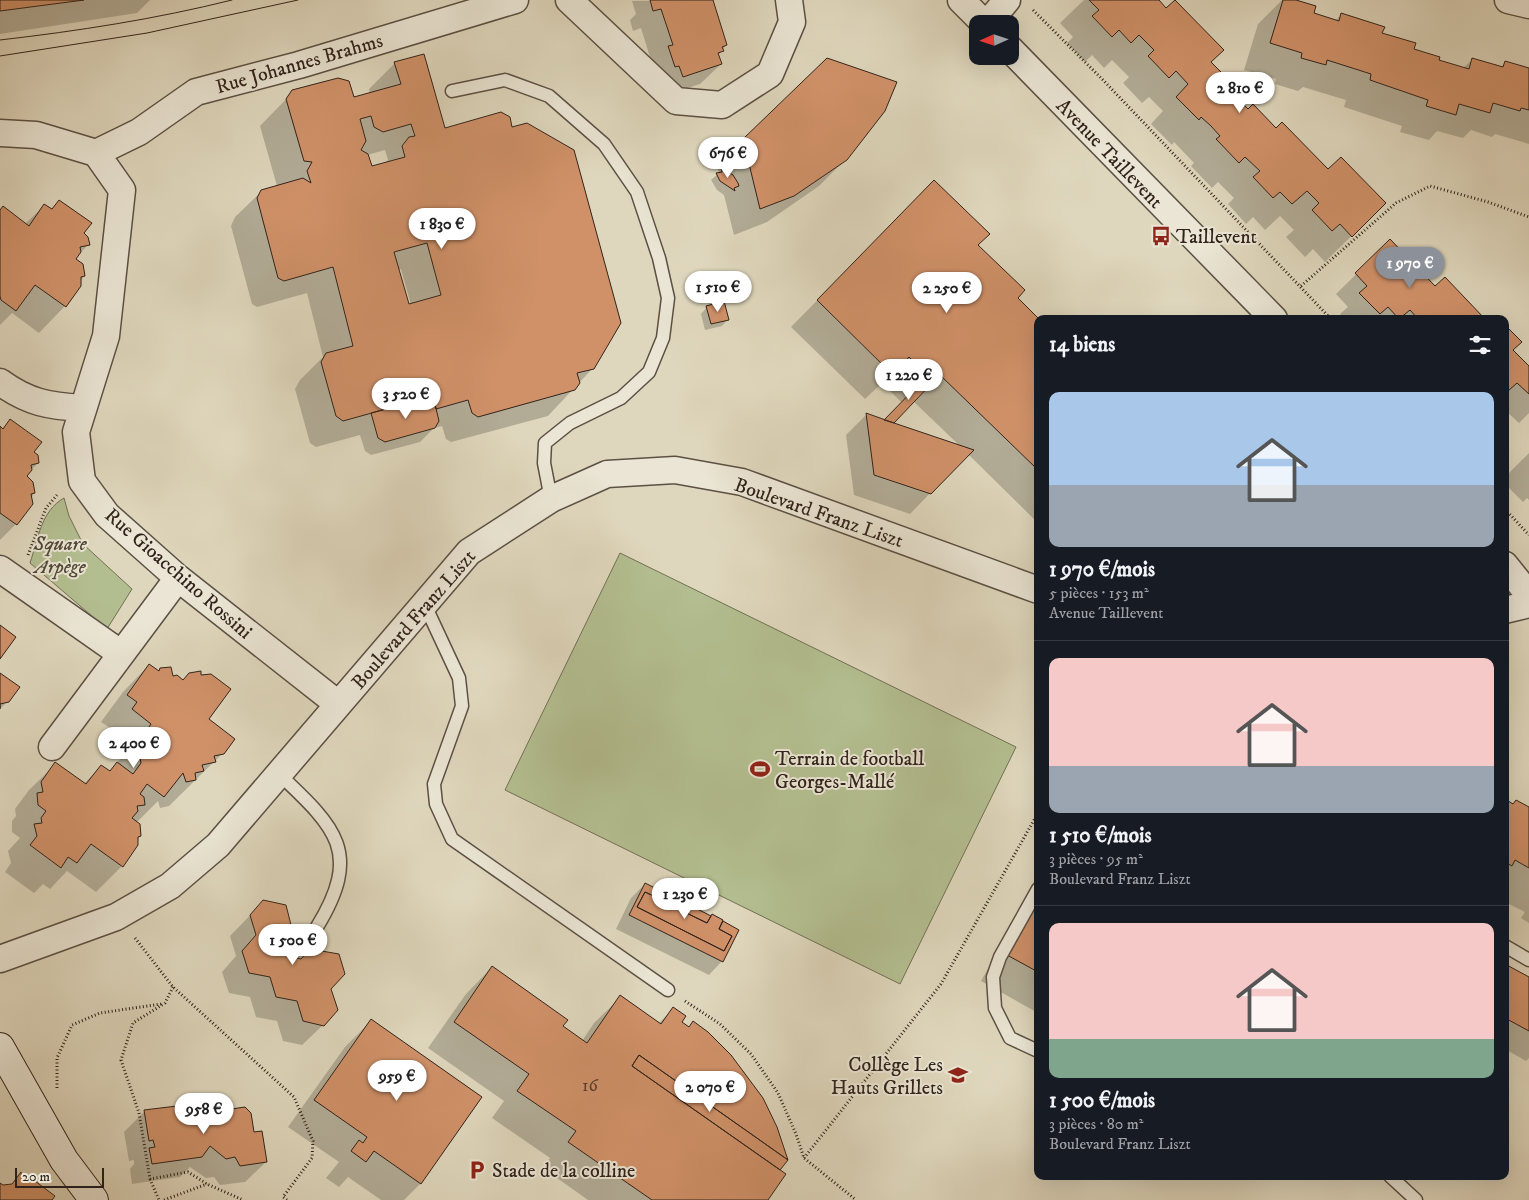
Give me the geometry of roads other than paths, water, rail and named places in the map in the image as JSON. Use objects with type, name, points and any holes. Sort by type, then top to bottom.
[{"type":"street","name":"Rue Johannes Brahms","points":[[96,152],[139,132],[196,92],[299,65],[515,0]]},
{"type":"street","points":[[569,0],[676,101],[722,105],[770,74],[792,22],[789,0]]},
{"type":"street","points":[[961,0],[977,15]]},
{"type":"street","points":[[1508,0],[1529,5]]},
{"type":"street","points":[[998,15],[1016,2]]},
{"type":"street","name":"Avenue Taillevent","points":[[1019,58],[1270,315]]},
{"type":"street","points":[[0,133],[36,135],[96,152]]},
{"type":"street","name":"Rue Gioacchino Rossini","points":[[96,152],[122,190],[106,336],[76,432],[82,481],[107,515],[178,578],[338,704]]},
{"type":"street","points":[[0,382],[12,391],[47,405],[83,408]]},
{"type":"street","name":"Boulevard Franz Liszt","points":[[0,959],[116,917],[170,886],[218,845],[469,552],[551,499],[607,474],[674,470],[742,482],[1034,589]]},
{"type":"street","points":[[0,569],[120,653]]},
{"type":"street","points":[[1509,570],[1529,595]]},
{"type":"street","points":[[52,747],[120,653],[178,578]]},
{"type":"street","points":[[1509,609],[1529,604]]},
{"type":"street","points":[[0,1047],[64,1160],[94,1200]]},
{"type":"lane","points":[[452,91],[505,80],[549,96],[604,144],[637,192],[660,258],[668,298],[663,338],[649,372],[621,398],[570,423],[545,443],[544,463],[551,499]]},
{"type":"lane","points":[[424,603],[459,678],[462,706],[434,784],[436,804],[452,839],[668,990]]},
{"type":"lane","points":[[279,774],[315,808],[336,836],[341,872],[331,904],[317,927]]},
{"type":"lane","points":[[1034,896],[1000,957],[993,977],[995,1008],[1010,1038],[1034,1049]]},
{"type":"lane","points":[[1509,948],[1529,960]]},
{"type":"lane","points":[[1394,1180],[1416,1200]]},
{"type":"tram line","points":[[0,40],[117,24],[232,0]]},
{"type":"tram line","points":[[0,56],[147,33],[298,0]]},
{"type":"place","name":"Taillevent","points":[[1161,236]]},
{"type":"place","name":"Terrain de football Georges-Mallé","points":[[760,769]]},
{"type":"place","name":"Collège Les Hauts Grillets","points":[[958,1075]]},
{"type":"place","name":"Stade de la colline","points":[[477,1170]]},
{"type":"park label","name":"Square Arpège","points":[[60,554]]}]
